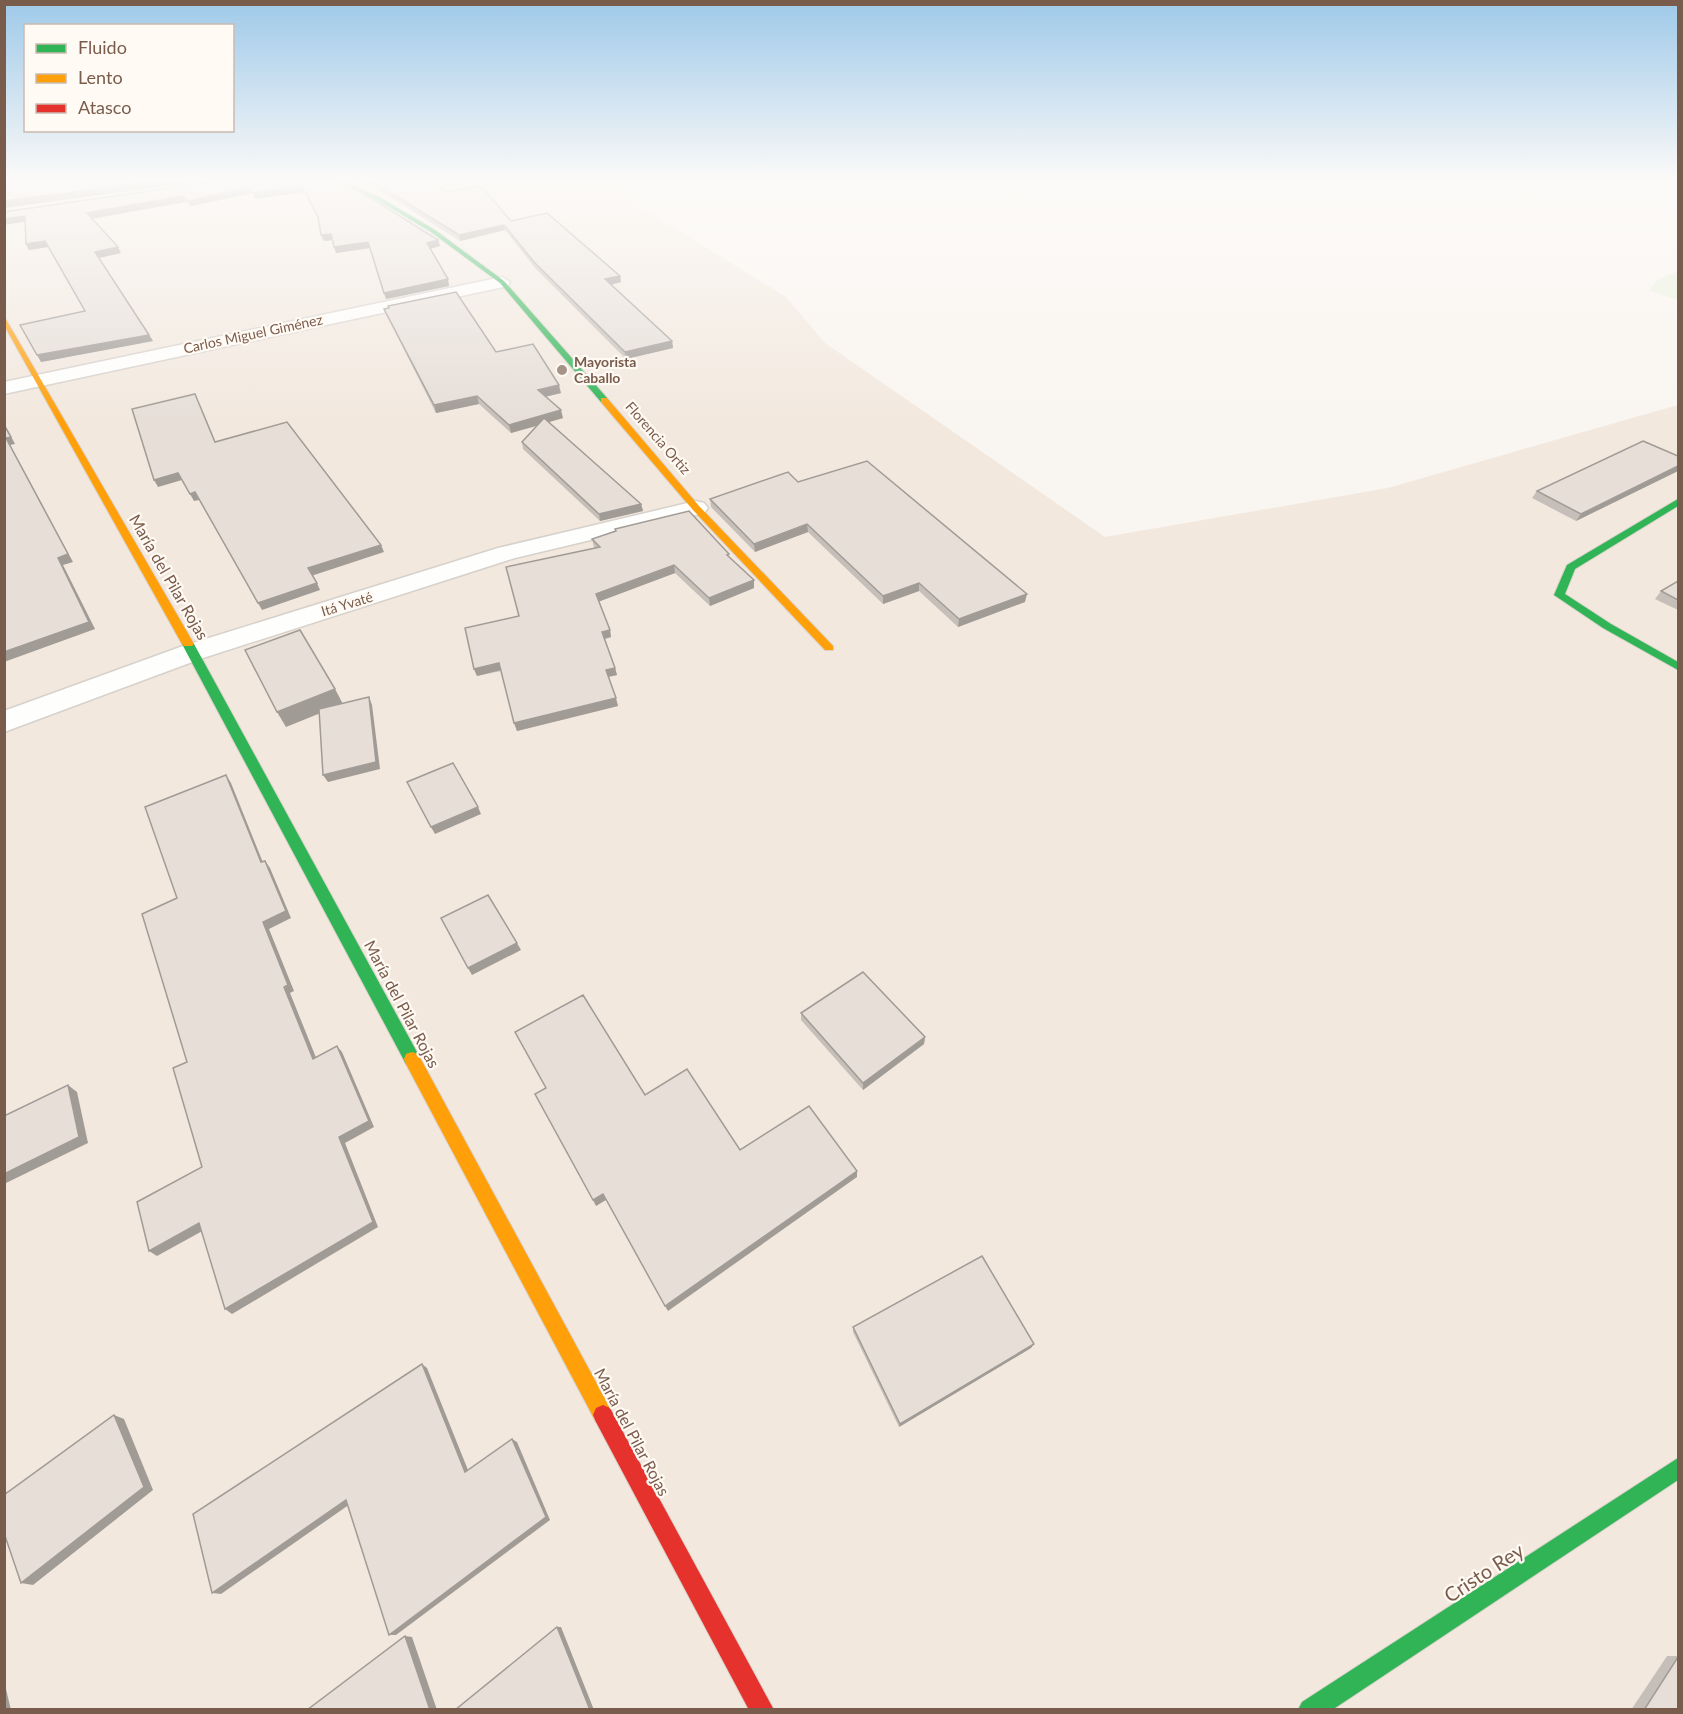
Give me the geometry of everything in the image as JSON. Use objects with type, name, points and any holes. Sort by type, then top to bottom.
[{"type":"street","name":"Florencia Ortiz","points":[[472,260],[502,282],[696,507],[829,648]]},
{"type":"street","name":"Carlos Miguel Giménez","points":[[4,388],[502,282]]},
{"type":"street","name":"María del Pilar Rojas","points":[[4,318],[193,652],[762,1710]]},
{"type":"street","points":[[1678,502],[1571,567],[1559,595],[1607,627],[1678,666]]},
{"type":"street","name":"Itá Yvaté","points":[[4,722],[193,652],[507,554],[696,507]]},
{"type":"street","name":"Cristo Rey","points":[[1310,1710],[1678,1468]]},
{"type":"shaded area","points":[[5,260],[726,260],[786,297],[825,343],[1105,537],[1388,488],[1678,405],[1678,1709],[5,1710]]},
{"type":"green space","points":[[1678,271],[1678,300],[1649,290],[1659,279]]},
{"type":"building","points":[[56,260],[100,260],[149,335],[37,355],[20,325],[85,311]]},
{"type":"building","points":[[374,260],[437,260],[448,279],[384,293]]},
{"type":"building","points":[[532,260],[601,260],[620,276],[605,279],[672,341],[625,352]]},
{"type":"building","points":[[456,292],[496,352],[533,344],[559,385],[538,390],[561,410],[509,425],[477,396],[434,405],[384,309],[389,308],[388,306]]},
{"type":"building","points":[[195,394],[215,442],[287,422],[381,545],[308,568],[317,583],[258,603],[195,492],[190,494],[178,473],[154,480],[132,409]]},
{"type":"building","points":[[544,418],[641,504],[599,514],[522,442]]},
{"type":"building","points":[[4,425],[11,437],[6,438],[68,554],[58,558],[89,622],[4,652]]},
{"type":"building","points":[[1643,441],[1678,456],[1678,466],[1581,514],[1537,491]]},
{"type":"building","points":[[867,461],[1027,594],[959,619],[919,583],[883,596],[807,524],[754,544],[710,499],[788,472],[798,482]]},
{"type":"building","points":[[689,511],[729,554],[727,555],[754,580],[709,598],[674,565],[596,594],[610,630],[602,632],[615,668],[606,670],[616,698],[514,723],[499,663],[474,669],[465,628],[519,616],[506,567],[600,547],[592,539],[616,531],[615,529]]},
{"type":"building","points":[[1678,581],[1678,600],[1661,591]]},
{"type":"building","points":[[300,630],[335,689],[277,712],[245,650]]},
{"type":"building","points":[[369,697],[376,762],[323,775],[319,709]]},
{"type":"building","points":[[453,763],[478,807],[431,827],[407,782]]},
{"type":"building","points":[[226,775],[261,862],[265,861],[286,911],[263,922],[288,985],[284,987],[313,1059],[337,1046],[369,1121],[339,1137],[373,1222],[225,1309],[199,1223],[149,1251],[137,1202],[202,1167],[173,1068],[187,1062],[142,914],[177,898],[145,807]]},
{"type":"building","points":[[488,895],[517,943],[468,968],[441,918]]},
{"type":"building","points":[[863,972],[925,1037],[863,1083],[801,1013]]},
{"type":"building","points":[[583,995],[645,1095],[687,1069],[740,1150],[809,1106],[857,1171],[665,1306],[603,1194],[593,1200],[535,1094],[546,1088],[515,1032]]},
{"type":"building","points":[[68,1085],[79,1137],[4,1174],[4,1116]]},
{"type":"building","points":[[982,1256],[1034,1344],[900,1424],[853,1327]]},
{"type":"building","points":[[422,1364],[465,1472],[512,1439],[546,1517],[389,1635],[346,1500],[212,1593],[193,1514]]},
{"type":"building","points":[[114,1415],[144,1487],[21,1583],[4,1533],[4,1495]]},
{"type":"building","points":[[557,1627],[590,1710],[455,1710]]},
{"type":"building","points":[[405,1636],[430,1710],[307,1710]]},
{"type":"building","points":[[1678,1657],[1678,1710],[1644,1710]]},
{"type":"traffic: fast","points":[[472,260],[502,282],[604,400]]},
{"type":"traffic: fast","points":[[1678,502],[1571,567],[1559,595],[1607,626],[1678,666]]},
{"type":"traffic: fast","points":[[188,644],[412,1059]]},
{"type":"traffic: fast","points":[[1310,1710],[1678,1468]]},
{"type":"traffic: slow","points":[[4,318],[188,644]]},
{"type":"traffic: slow","points":[[604,400],[696,508],[829,648]]},
{"type":"traffic: slow","points":[[412,1059],[603,1415]]},
{"type":"traffic: jam","points":[[603,1415],[762,1710]]},
{"type":"place","name":"Mayorista Caballo","points":[[562,370]]}]
